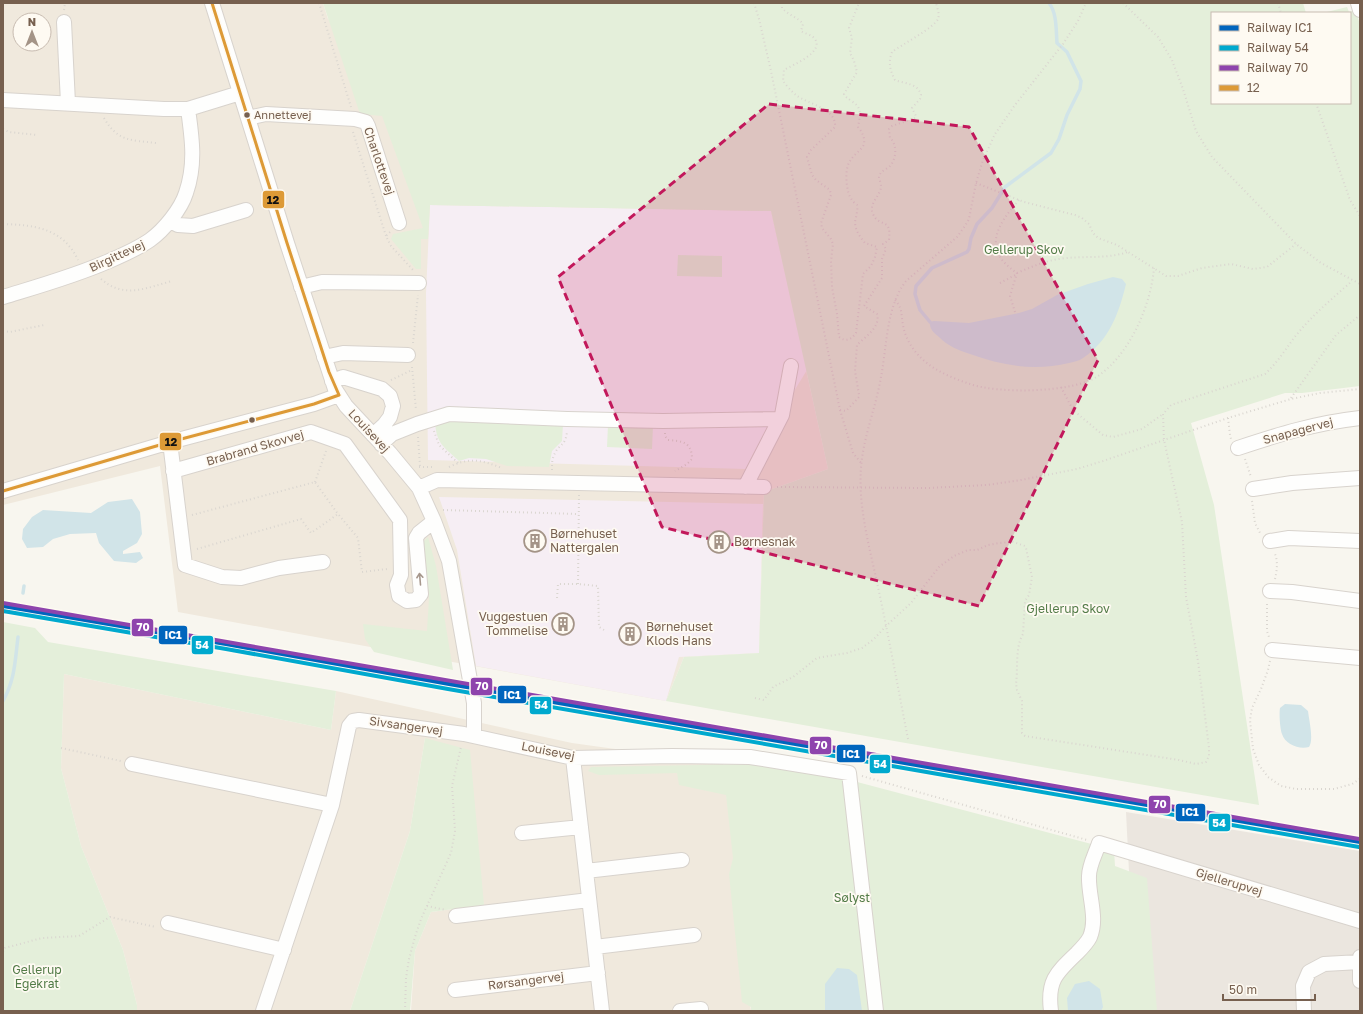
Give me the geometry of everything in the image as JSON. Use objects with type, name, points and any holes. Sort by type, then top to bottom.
[{"type":"street","name":"Louisevej","points":[[212,3],[301,288],[332,380],[346,406],[419,488],[449,561],[474,703],[469,735],[573,758],[664,756],[750,757],[850,772]]},
{"type":"street","points":[[1358,3],[1360,10]]},
{"type":"street","points":[[64,22],[68,103]]},
{"type":"street","points":[[3,100],[188,109],[240,93]]},
{"type":"street","name":"Birgittevej","points":[[3,297],[88,270],[128,253],[150,240],[170,221],[186,194],[191,172],[193,149],[188,109]]},
{"type":"street","name":"Charlottevej","points":[[248,118],[266,114],[355,119],[366,122],[399,222]]},
{"type":"street","points":[[170,221],[178,225],[193,226],[246,210]]},
{"type":"street","points":[[301,288],[322,282],[419,283]]},
{"type":"street","points":[[324,357],[342,353],[411,355]]},
{"type":"street","points":[[745,487],[782,415],[792,366]]},
{"type":"street","points":[[332,380],[343,377],[387,392],[393,406],[390,417],[377,440]]},
{"type":"street","points":[[3,491],[170,442],[314,404],[339,395]]},
{"type":"street","points":[[377,440],[449,414],[663,421],[780,420]]},
{"type":"street","name":"Snapagervej","points":[[1238,448],[1288,431],[1335,421],[1360,418]]},
{"type":"street","name":"Brabrand Skovvej","points":[[174,471],[311,432],[345,444],[400,520],[400,575],[397,585],[399,596],[407,601],[416,600],[421,594],[416,538],[432,517]]},
{"type":"street","points":[[170,442],[185,565],[222,577],[241,578],[279,568],[323,562]]},
{"type":"street","points":[[1253,489],[1292,483],[1360,478]]},
{"type":"street","points":[[419,488],[437,480],[764,487]]},
{"type":"street","points":[[1270,541],[1289,538],[1360,541]]},
{"type":"street","points":[[1270,591],[1292,592],[1360,601]]},
{"type":"street","points":[[1272,650],[1360,658]]},
{"type":"street","name":"Sivsangervej","points":[[263,1011],[332,805],[349,726],[353,721],[368,720],[469,735]]},
{"type":"street","points":[[573,758],[602,1011]]},
{"type":"street","points":[[132,764],[332,805]]},
{"type":"street","points":[[850,772],[876,1011]]},
{"type":"street","points":[[522,833],[581,827]]},
{"type":"street","points":[[1051,1011],[1049,999],[1052,982],[1061,967],[1083,947],[1090,937],[1093,921],[1089,874],[1099,843]]},
{"type":"street","name":"Gjellerupvej","points":[[1099,843],[1360,921]]},
{"type":"street","points":[[586,871],[682,860]]},
{"type":"street","points":[[456,916],[589,900]]},
{"type":"street","points":[[168,922],[284,950]]},
{"type":"street","points":[[595,947],[694,935]]},
{"type":"street","points":[[1304,1011],[1303,986],[1308,972],[1324,964],[1360,960],[1360,981]]},
{"type":"street","name":"Rørsangervej","points":[[455,990],[598,972]]},
{"type":"street","points":[[680,1011],[701,1009]]},
{"type":"path","points":[[319,3],[355,119],[353,133],[386,236],[391,246],[414,272],[419,283],[411,355],[412,370],[424,422],[419,488]]},
{"type":"path","points":[[754,3],[760,19],[840,410],[853,453],[862,464]]},
{"type":"path","points":[[782,3],[782,8],[784,10],[802,22],[802,32],[815,39],[816,44],[815,49],[809,56],[784,70],[783,80],[796,95],[826,111],[834,117],[836,122],[835,127],[811,150],[807,157],[812,175],[816,180],[830,190],[831,196],[821,222],[822,228],[831,238],[833,244],[831,261],[832,287],[837,314],[838,337],[847,340],[853,338],[856,333],[863,274],[870,266],[877,249],[877,246],[865,243],[857,231],[855,223],[857,204],[852,201],[848,193],[846,169],[849,161],[864,146],[863,132],[858,127],[861,116],[860,109],[853,101],[846,98],[844,94],[857,72],[850,53],[852,38],[849,28],[859,3]]},
{"type":"path","points":[[840,410],[846,411],[859,397],[855,371],[857,346],[876,327],[878,322],[877,314],[864,306],[882,278],[882,259],[886,249],[883,244],[889,240],[889,228],[886,224],[875,218],[872,213],[872,206],[881,188],[879,177],[880,174],[890,166],[894,160],[896,146],[890,138],[889,129],[892,126],[915,118],[916,116],[912,108],[920,99],[921,95],[918,88],[913,85],[895,80],[889,65],[890,58],[892,52],[907,43],[935,22],[939,15],[936,3]]},
{"type":"path","points":[[908,739],[863,512],[861,488],[862,464],[876,403],[892,307],[900,289],[906,281],[957,238],[969,219],[976,183],[983,160],[995,134],[1014,105],[1063,44],[1078,21],[1086,3]]},
{"type":"path","points":[[1123,3],[1158,37],[1172,60],[1196,131],[1212,157],[1296,244],[1320,263],[1360,284]]},
{"type":"path","points":[[1316,104],[1350,200],[1360,216]]},
{"type":"path","points":[[104,105],[104,118],[112,131],[126,139],[156,143]]},
{"type":"path","points":[[3,130],[37,135]]},
{"type":"path","points":[[976,183],[1019,200],[1075,214],[1089,224],[1093,233],[1098,238],[1117,245],[1166,276],[1178,276],[1202,268],[1231,264],[1254,269],[1266,267],[1296,244]]},
{"type":"path","points":[[1017,273],[1001,259],[997,251],[996,243],[1000,227],[1009,212],[1019,200]]},
{"type":"path","points":[[386,236],[399,222]]},
{"type":"path","name":"Birgittevej","points":[[3,224],[27,225],[43,228],[61,237],[88,270]]},
{"type":"path","points":[[1000,283],[1017,273],[1044,262],[1059,259],[1097,258],[1128,252]]},
{"type":"path","points":[[895,300],[900,306],[905,336],[914,350],[934,368],[971,385],[990,388],[1032,390],[1061,388],[1081,384],[1098,376],[1124,349],[1144,312],[1151,290],[1154,268]]},
{"type":"path","points":[[88,270],[109,285],[126,291],[139,290],[172,281]]},
{"type":"path","points":[[1015,312],[1010,296],[1017,273]]},
{"type":"path","points":[[1061,388],[1072,410],[1103,436],[1113,437],[1142,429],[1163,414],[1171,405],[1265,374],[1274,366],[1295,337],[1321,308],[1352,280]]},
{"type":"path","points":[[1291,399],[1336,336],[1360,315]]},
{"type":"path","points":[[3,331],[10,332],[44,325]]},
{"type":"path","points":[[376,387],[412,370]]},
{"type":"path","points":[[764,487],[928,488],[987,485],[1021,480],[1077,469],[1228,418],[1291,399],[1320,393],[1360,389]]},
{"type":"path","points":[[755,698],[764,700],[772,687],[793,677],[817,658],[847,653],[862,648],[874,639],[911,603],[939,567],[954,556],[968,550],[977,550],[988,545],[1013,542],[1025,546],[1032,577],[1029,595],[1025,601],[1023,634],[1020,638],[1018,646],[1016,684],[1022,701],[1022,733],[1025,736],[1179,760],[1196,764],[1206,762],[1209,756],[1210,748],[1198,661],[1186,597],[1182,522],[1164,440],[1163,414]]},
{"type":"path","points":[[1228,418],[1230,435],[1234,444],[1246,461],[1252,480],[1252,502],[1255,523],[1263,537],[1270,541],[1277,558],[1277,573],[1267,604],[1267,630],[1272,650],[1268,670],[1252,708],[1250,720],[1253,749],[1259,765],[1268,777],[1281,786],[1296,789],[1334,789],[1352,784],[1360,779]]},
{"type":"path","points":[[558,470],[552,470],[552,462],[556,450],[565,442],[567,419]]},
{"type":"path","points":[[663,421],[665,436],[668,440],[683,442],[688,445],[691,450],[692,459],[674,472],[681,474]]},
{"type":"path","points":[[424,422],[439,445],[458,463]]},
{"type":"path","points":[[315,482],[330,439]]},
{"type":"path","points":[[446,468],[458,463],[474,460],[485,462],[507,470]]},
{"type":"path","points":[[404,470],[411,466],[433,467]]},
{"type":"path","points":[[315,482],[338,514],[358,538],[362,572],[400,568]]},
{"type":"path","points":[[179,516],[196,514],[315,482]]},
{"type":"path","points":[[578,584],[580,483]]},
{"type":"path","points":[[432,517],[441,510],[579,514]]},
{"type":"path","points":[[184,552],[301,519],[311,533],[338,514]]},
{"type":"path","points":[[556,598],[558,584],[598,586],[599,627],[604,630]]},
{"type":"path","points":[[405,1011],[408,959],[427,906],[451,853],[454,831],[452,786],[457,760],[469,735]]},
{"type":"path","points":[[61,748],[132,764]]},
{"type":"path","points":[[850,772],[1099,843]]},
{"type":"path","points":[[427,906],[445,909],[456,916]]},
{"type":"path","points":[[3,952],[5,948],[42,938],[79,936],[110,917],[163,929],[168,922]]},
{"type":"highlighted area","points":[[769,104],[969,127],[1098,360],[979,606],[662,527],[558,277]]},
{"type":"shaded area","points":[[3,3],[323,3],[328,19],[764,180],[828,469],[764,492],[759,653],[684,657],[666,701],[178,612],[160,466],[3,505]]},
{"type":"shaded area","points":[[430,205],[771,211],[807,370],[746,469],[428,460],[426,293]]},
{"type":"shaded area","points":[[1113,277],[1122,279],[1126,284],[1112,326],[1100,343],[1092,351],[1080,360],[1074,362],[1044,367],[1031,367],[995,362],[953,347],[935,334],[930,327],[930,322],[934,321],[969,323],[1019,313],[1032,309],[1057,295]]},
{"type":"shaded area","points":[[439,497],[763,504],[759,653],[679,657],[666,701],[476,666],[457,550]]},
{"type":"shaded area","points":[[132,499],[140,512],[142,534],[137,543],[123,551],[123,554],[140,552],[143,558],[136,563],[114,561],[99,543],[96,533],[70,534],[53,539],[43,547],[27,548],[22,539],[23,529],[32,517],[43,510],[91,513],[108,502]]},
{"type":"shaded area","points":[[64,674],[331,730],[336,691],[572,743],[723,764],[751,1011],[411,1011],[415,951],[431,912],[484,905],[425,738],[410,831],[350,1011],[137,1011],[137,1005],[123,950],[81,846],[61,768]]},
{"type":"shaded area","points":[[1285,704],[1301,705],[1308,711],[1311,735],[1309,747],[1297,747],[1286,741],[1284,738],[1281,729],[1280,708]]},
{"type":"shaded area","points":[[1126,812],[1360,851],[1360,1011],[1136,1011]]},
{"type":"shaded area","points":[[837,968],[849,969],[857,975],[862,1011],[825,1011],[825,984]]},
{"type":"shaded area","points":[[1089,981],[1100,989],[1103,1007],[1101,1011],[1068,1011],[1067,998],[1075,984]]},
{"type":"green space","name":"Gjellerup Skov","points":[[323,3],[1303,3],[1306,12],[1211,12],[1211,104],[1351,104],[1351,12],[1349,12],[1355,10],[1360,24],[1360,386],[1302,393],[1285,393],[1191,423],[1214,505],[1259,805],[666,701],[684,657],[759,653],[764,492],[828,469],[771,211],[430,205],[428,239],[421,239],[421,269],[416,269],[391,239],[393,234],[423,228],[382,116],[360,114]]},
{"type":"green space","name":"Gjellerup Skov","points":[[1347,7],[1349,12],[1327,12]]},
{"type":"green space","points":[[678,255],[722,256],[722,277],[677,276]]},
{"type":"green space","points":[[448,418],[563,424],[562,441],[552,451],[549,467],[507,466],[486,459],[469,458],[459,461],[445,448],[437,435],[435,421]]},
{"type":"green space","points":[[608,425],[653,426],[652,449],[607,447]]},
{"type":"green space","points":[[428,537],[436,566],[453,670],[374,652],[365,639],[363,624],[427,631],[429,598],[423,542]]},
{"type":"green space","name":"Gellerup Egekrat","points":[[3,622],[35,628],[48,642],[336,691],[331,730],[64,674],[61,768],[81,846],[123,950],[137,1005],[137,1011],[3,1011]]},
{"type":"green space","points":[[425,738],[470,750],[484,905],[431,912],[415,951],[410,1011],[350,1011],[410,831]]},
{"type":"green space","name":"Sølyst","points":[[753,764],[828,774],[831,777],[842,778],[1114,850],[1115,866],[1147,878],[1157,1011],[751,1011],[751,1007],[742,1002],[729,874],[733,858],[726,795],[679,785],[677,773],[599,775],[588,771],[591,767]]},
{"type":"waterway","points":[[930,322],[920,310],[915,294],[916,286],[932,268],[967,252],[977,224],[992,208],[1005,187],[1051,153],[1059,139],[1067,115],[1080,89],[1081,81],[1067,52],[1057,43],[1055,17],[1049,3]]},
{"type":"waterway","points":[[23,593],[24,586]]},
{"type":"waterway","points":[[3,701],[12,678],[18,637]]},
{"type":"rail line","name":"70","points":[[3,603],[1359,839]]},
{"type":"rail line","name":"IC1","points":[[3,606],[1360,842]]},
{"type":"rail line","name":"54","points":[[3,611],[1359,847]]},
{"type":"transit line","name":"12","points":[[212,3],[287,243],[329,372],[339,395]]},
{"type":"transit line","name":"12","points":[[3,491],[170,442],[314,404],[339,395]]},
{"type":"place","name":"Annettevej","points":[[247,115]]},
{"type":"place","name":"Børnehuset Nattergalen","points":[[535,541]]},
{"type":"place","name":"Børnesnak","points":[[719,542]]},
{"type":"place","name":"Vuggestuen Tommelise","points":[[563,624]]},
{"type":"place","name":"Børnehuset Klods Hans","points":[[630,634]]},
{"type":"park label","name":"Gellerup Skov","points":[[1024,250]]}]
